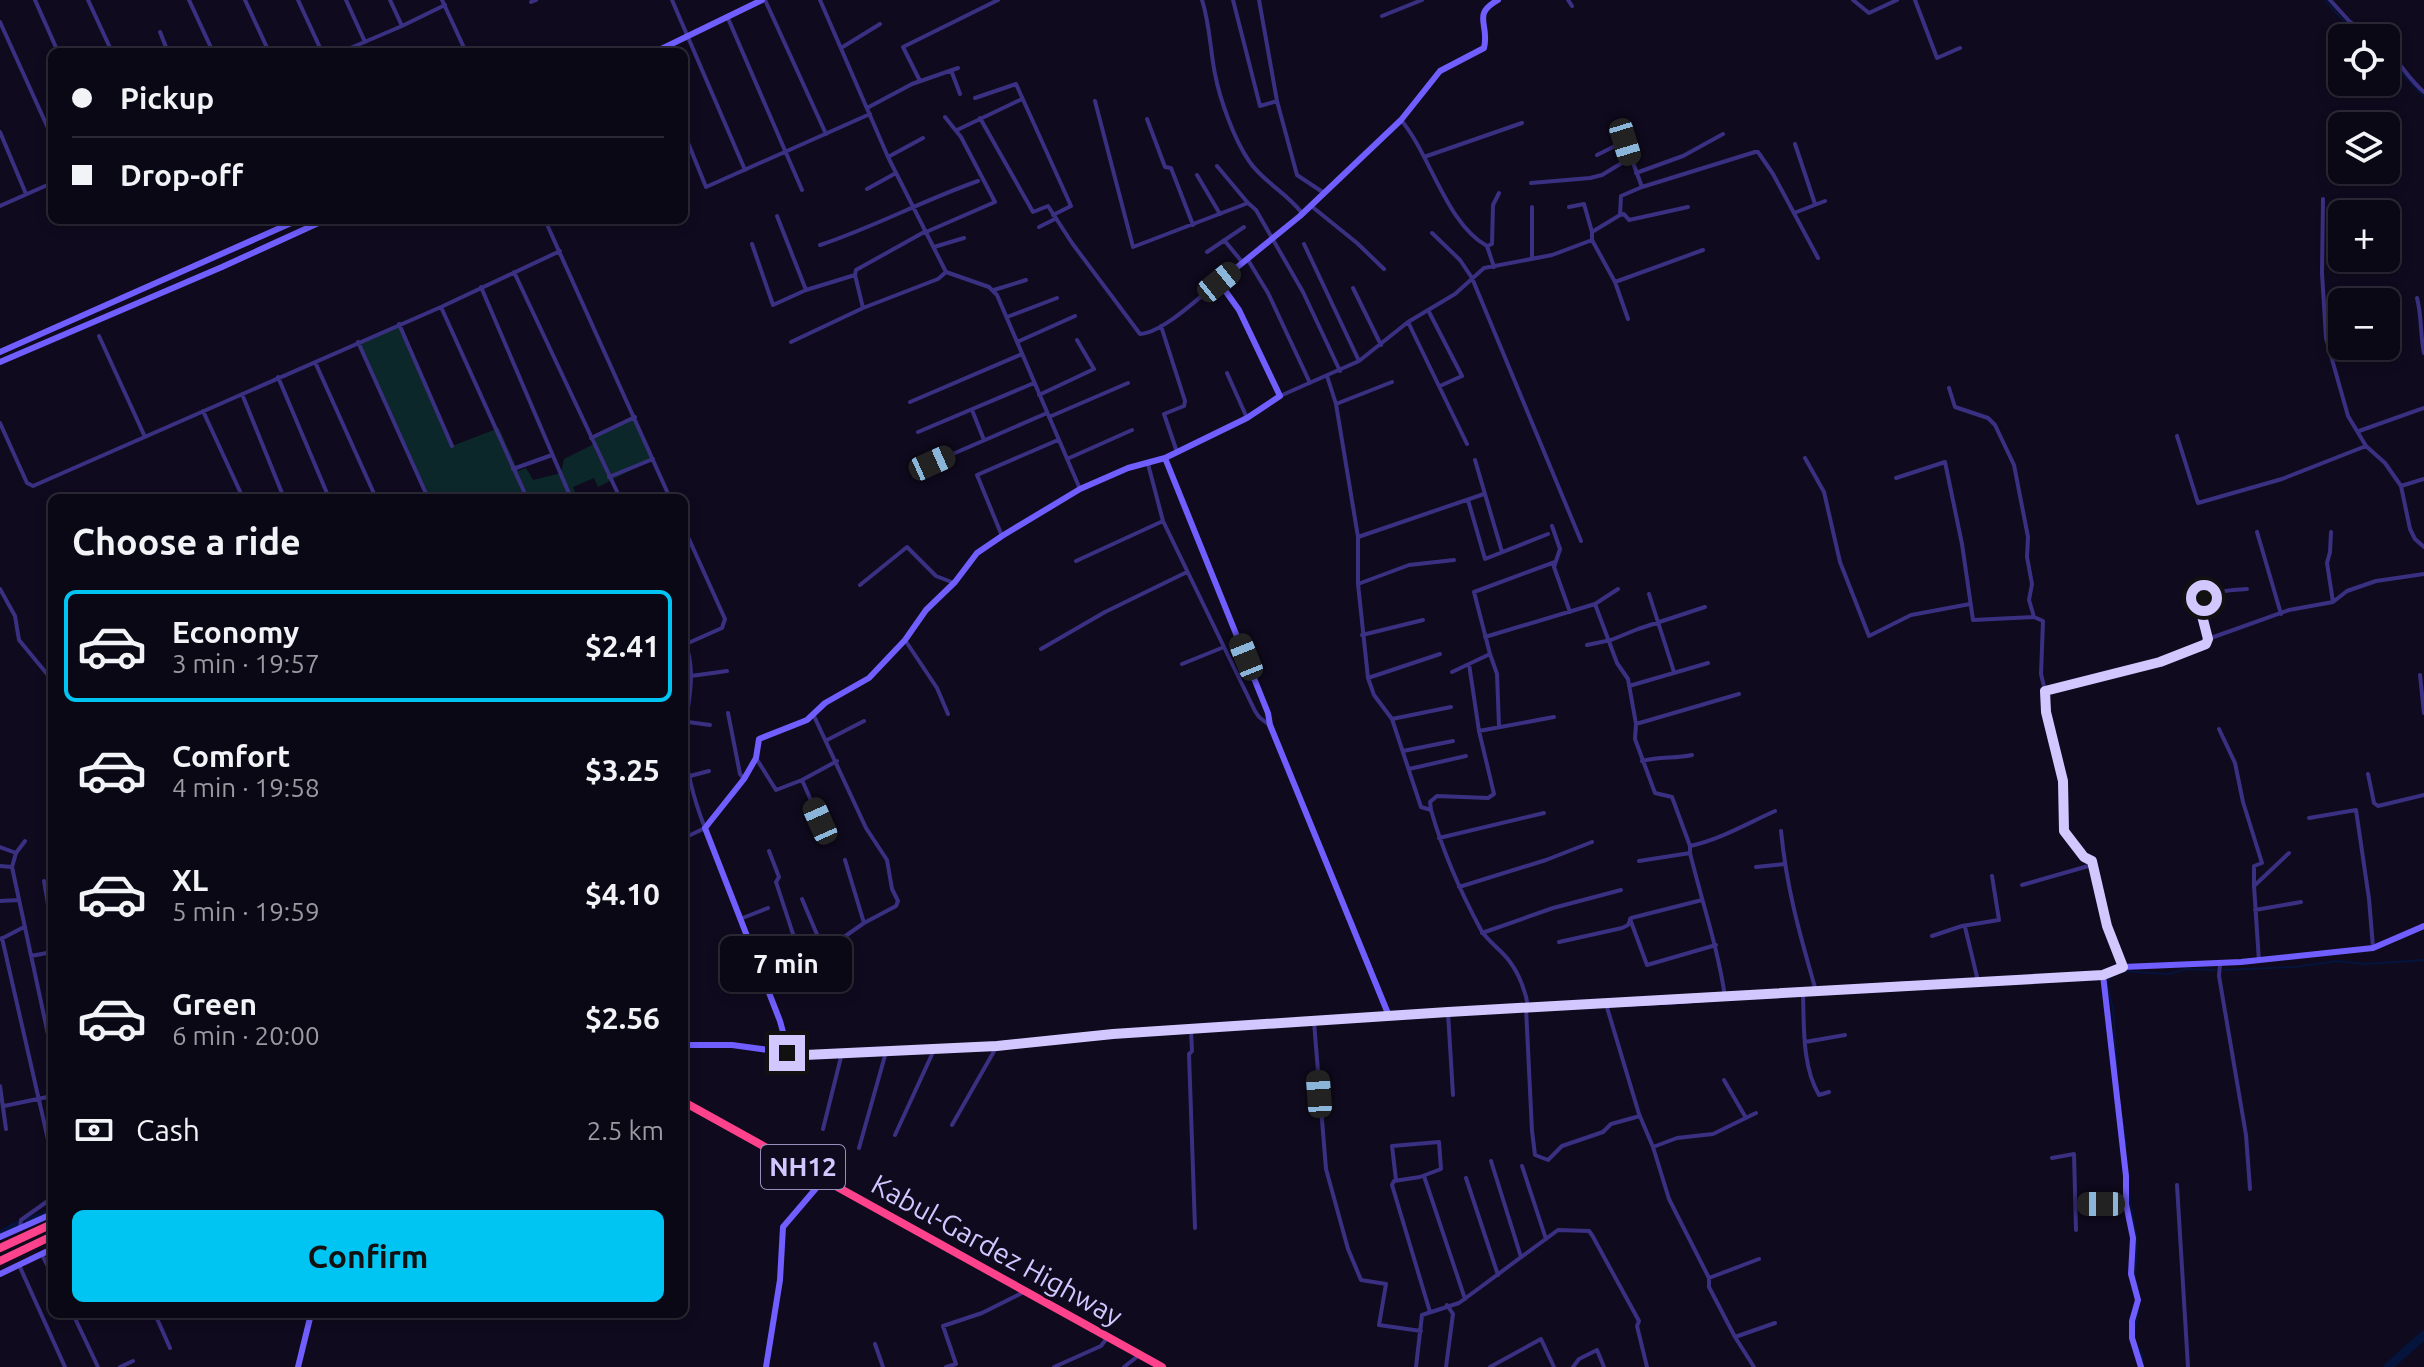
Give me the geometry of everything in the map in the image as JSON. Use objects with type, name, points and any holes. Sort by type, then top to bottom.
[{"type":"highway","name":"Kabul-Gardez Highway","points":[[688,1104],[1162,1367]]},
{"type":"highway","points":[[0,1248],[48,1226]]},
{"type":"highway","points":[[0,1261],[48,1238]]},
{"type":"street","points":[[35,0],[56,48]]},
{"type":"street","points":[[88,0],[110,48]]},
{"type":"street","points":[[189,0],[211,48]]},
{"type":"street","points":[[245,0],[267,48]]},
{"type":"street","points":[[298,0],[320,48]]},
{"type":"street","points":[[346,0],[365,42]]},
{"type":"street","points":[[390,0],[402,26]]},
{"type":"street","points":[[672,0],[745,170]]},
{"type":"street","points":[[663,48],[763,0],[826,134]]},
{"type":"street","points":[[820,0],[888,157],[946,272],[994,290],[1026,280]]},
{"type":"street","points":[[920,81],[903,47],[998,0]]},
{"type":"street","points":[[1202,0],[1209,23],[1214,73],[1248,160],[1272,185],[1291,198],[1302,213]]},
{"type":"street","points":[[1233,0],[1260,106],[1277,101]]},
{"type":"street","points":[[1259,0],[1277,101],[1297,175],[1324,193]]},
{"type":"street","points":[[1382,16],[1422,0]]},
{"type":"street","points":[[980,118],[1033,212],[1048,206],[1140,334],[1146,334],[1219,282],[1302,213],[1401,120],[1440,71],[1484,48],[1483,12],[1498,0]]},
{"type":"street","points":[[1568,0],[1572,6]]},
{"type":"street","points":[[1853,0],[1869,13],[1897,0]]},
{"type":"street","points":[[1915,0],[1937,58],[1960,48]]},
{"type":"street","points":[[2330,0],[2353,24]]},
{"type":"street","points":[[351,48],[402,26],[444,2],[464,48]]},
{"type":"street","points":[[727,16],[802,190]]},
{"type":"street","points":[[0,22],[48,128]]},
{"type":"street","points":[[841,48],[880,24]]},
{"type":"street","points":[[160,32],[166,48]]},
{"type":"street","points":[[2400,63],[2409,72],[2414,84],[2424,92]]},
{"type":"street","points":[[688,143],[706,187],[826,134],[920,81],[958,68]]},
{"type":"street","points":[[951,69],[960,94]]},
{"type":"street","points":[[975,98],[1014,83],[1022,99],[1071,206],[1039,227]]},
{"type":"street","points":[[957,130],[1022,99]]},
{"type":"street","points":[[1095,101],[1133,247],[1248,203]]},
{"type":"street","points":[[863,308],[856,270],[926,232],[995,202],[957,130],[945,117]]},
{"type":"street","points":[[1147,119],[1165,167],[1171,168],[1182,193],[1193,225]]},
{"type":"street","points":[[1401,120],[1414,135],[1437,186],[1474,239],[1487,246],[1494,267]]},
{"type":"street","points":[[1424,157],[1522,123]]},
{"type":"street","points":[[0,132],[26,194]]},
{"type":"street","points":[[1636,173],[1683,156],[1723,134]]},
{"type":"street","points":[[888,157],[923,138]]},
{"type":"street","points":[[1597,155],[1624,140],[1642,187]]},
{"type":"street","points":[[1795,144],[1815,204]]},
{"type":"street","points":[[1620,215],[1621,196],[1756,152],[1773,174],[1818,258]]},
{"type":"street","points":[[1531,183],[1602,175],[1630,158]]},
{"type":"street","points":[[1217,166],[1256,210],[1303,292],[1340,371]]},
{"type":"street","points":[[867,189],[896,173]]},
{"type":"street","points":[[1197,175],[1220,214]]},
{"type":"street","points":[[820,245],[859,232],[978,181]]},
{"type":"street","points":[[0,206],[48,185]]},
{"type":"street","points":[[1487,246],[1492,244],[1493,205],[1499,193]]},
{"type":"street","points":[[2323,199],[2322,273],[2326,338],[2348,416],[2366,446],[2385,463],[2401,486],[2410,529],[2424,547]]},
{"type":"street","points":[[1794,213],[1825,201]]},
{"type":"street","points":[[1569,207],[1583,203],[1592,240],[1615,282],[1628,319]]},
{"type":"street","points":[[1310,205],[1384,269]]},
{"type":"street","points":[[1532,207],[1532,257]]},
{"type":"street","points":[[1592,232],[1620,215],[1624,214],[1629,220],[1688,207]]},
{"type":"street","points":[[777,216],[806,290]]},
{"type":"street","points":[[0,352],[289,224]]},
{"type":"street","points":[[297,224],[299,232]]},
{"type":"street","points":[[0,362],[316,224]]},
{"type":"street","points":[[547,224],[668,494]]},
{"type":"street","points":[[282,227],[287,238]]},
{"type":"street","points":[[1207,252],[1244,227]]},
{"type":"street","points":[[1432,233],[1460,260],[1472,278],[1581,541]]},
{"type":"street","points":[[934,247],[964,238]]},
{"type":"street","points":[[1224,240],[1245,261],[1268,293],[1310,383]]},
{"type":"street","points":[[688,836],[705,828],[744,779],[756,758],[758,743],[763,736],[793,728],[814,716],[825,703],[869,678],[977,553],[1002,536],[1080,489],[1128,468],[1165,458],[1247,418],[1280,396],[1359,361],[1408,322],[1455,294],[1484,268],[1552,255],[1592,240]]},
{"type":"street","points":[[752,244],[773,305],[806,290],[855,275]]},
{"type":"street","points":[[1304,244],[1359,361]]},
{"type":"street","points":[[1615,282],[1703,250]]},
{"type":"street","points":[[0,423],[27,483],[33,486],[441,307],[560,251]]},
{"type":"street","points":[[514,272],[618,494]]},
{"type":"street","points":[[791,342],[863,308],[938,279],[946,272]]},
{"type":"street","points":[[1219,282],[1239,310],[1280,396]]},
{"type":"street","points":[[481,287],[569,494]]},
{"type":"street","points":[[1353,288],[1381,345]]},
{"type":"street","points":[[994,290],[1080,489]]},
{"type":"street","points":[[1007,317],[1057,298]]},
{"type":"street","points":[[2417,298],[2424,353]]},
{"type":"street","points":[[441,307],[525,494]]},
{"type":"street","points":[[1428,310],[1462,376],[1440,386]]},
{"type":"street","points":[[1017,342],[1075,316]]},
{"type":"street","points":[[1408,322],[1467,444]]},
{"type":"street","points":[[399,324],[452,446]]},
{"type":"street","points":[[1161,326],[1185,401],[1184,406],[1164,414],[1177,452]]},
{"type":"street","points":[[99,336],[145,437]]},
{"type":"street","points":[[1039,395],[1094,369],[1077,340]]},
{"type":"street","points":[[358,342],[426,494]]},
{"type":"street","points":[[910,402],[1022,354]]},
{"type":"street","points":[[315,362],[374,494]]},
{"type":"street","points":[[1227,373],[1247,418]]},
{"type":"street","points":[[1327,376],[1336,404],[1358,537],[1358,584],[1368,678],[1374,695],[1392,719],[1421,807],[1431,810]]},
{"type":"street","points":[[278,377],[327,494]]},
{"type":"street","points":[[1336,404],[1392,382]]},
{"type":"street","points":[[918,432],[1034,383]]},
{"type":"street","points":[[932,463],[1128,383]]},
{"type":"street","points":[[1949,388],[1955,407],[1988,418],[1995,425],[2014,465],[2026,526],[2032,584],[2029,600],[2034,617]]},
{"type":"street","points":[[242,394],[282,494]]},
{"type":"street","points":[[2359,431],[2424,408]]},
{"type":"street","points":[[972,410],[984,440]]},
{"type":"street","points":[[203,411],[241,494]]},
{"type":"street","points":[[591,438],[635,417]]},
{"type":"street","points":[[1067,459],[1132,430]]},
{"type":"street","points":[[2177,436],[2198,503],[2282,479],[2366,446]]},
{"type":"street","points":[[1002,536],[977,475],[1059,440]]},
{"type":"street","points":[[513,470],[552,455]]},
{"type":"street","points":[[1165,458],[1389,1016]]},
{"type":"street","points":[[1805,458],[1824,492],[1840,562],[1869,636],[1911,615],[1970,604]]},
{"type":"street","points":[[609,477],[653,459]]},
{"type":"street","points":[[1475,460],[1502,552]]},
{"type":"street","points":[[1896,478],[1945,462],[1962,544],[1973,620],[2034,617],[2043,621],[2041,662],[2046,712],[2063,781],[2064,831],[2092,865],[2107,926],[2123,967]]},
{"type":"street","points":[[1148,464],[1163,521],[1259,717],[1270,725]]},
{"type":"street","points":[[2401,486],[2424,479]]},
{"type":"street","points":[[1358,537],[1484,494]]},
{"type":"street","points":[[1468,500],[1485,559],[1548,534]]},
{"type":"street","points":[[1076,561],[1163,521]]},
{"type":"street","points":[[1552,526],[1560,549],[1554,567],[1570,612]]},
{"type":"street","points":[[2257,532],[2281,614]]},
{"type":"street","points":[[2331,532],[2327,563],[2333,602]]},
{"type":"street","points":[[688,537],[725,619],[722,628],[688,644]]},
{"type":"street","points":[[860,585],[907,547],[936,576],[954,583]]},
{"type":"street","points":[[1358,584],[1409,565],[1454,560]]},
{"type":"street","points":[[1499,727],[1497,674],[1474,592],[1555,562]]},
{"type":"street","points":[[1041,649],[1105,612],[1187,572]]},
{"type":"street","points":[[2208,639],[2289,610],[2333,602],[2347,591],[2376,581],[2424,574]]},
{"type":"street","points":[[0,589],[15,616],[19,640],[48,675]]},
{"type":"street","points":[[1485,637],[1595,604],[1618,589]]},
{"type":"street","points":[[2045,691],[2160,662],[2206,644],[2208,639],[2199,604],[2204,598],[2225,590],[2247,589]]},
{"type":"street","points":[[1649,594],[1674,672]]},
{"type":"street","points":[[1595,604],[1611,640],[1617,663],[1628,679],[1636,724],[1635,739],[1642,761],[1655,793],[1672,797],[1690,846],[1716,945],[1725,997]]},
{"type":"street","points":[[1587,645],[1611,640],[1705,607]]},
{"type":"street","points":[[1362,635],[1423,620]]},
{"type":"street","points":[[905,640],[937,688],[948,714]]},
{"type":"street","points":[[1182,664],[1225,647]]},
{"type":"street","points":[[1368,678],[1440,654]]},
{"type":"street","points":[[1452,672],[1490,654]]},
{"type":"street","points":[[688,660],[691,676],[688,714]]},
{"type":"street","points":[[1629,686],[1708,663]]},
{"type":"street","points":[[1469,664],[1479,731],[1494,794],[1492,797],[1437,796],[1430,802],[1431,810],[1459,887],[1482,933],[1510,962],[1521,981],[1527,1008],[1535,1155],[1548,1160],[1562,1146],[1603,1132],[1611,1124],[1640,1116]]},
{"type":"street","points":[[691,676],[727,671]]},
{"type":"street","points":[[2420,675],[2424,713]]},
{"type":"street","points":[[1636,724],[1739,694]]},
{"type":"street","points":[[1392,719],[1451,707]]},
{"type":"street","points":[[728,713],[740,774],[744,779]]},
{"type":"street","points":[[770,993],[791,984],[808,963],[864,923],[896,906],[898,901],[892,889],[887,860],[866,828],[814,716]]},
{"type":"street","points":[[1479,731],[1554,717]]},
{"type":"street","points":[[827,740],[864,721]]},
{"type":"street","points":[[688,726],[710,725]]},
{"type":"street","points":[[2219,729],[2235,763],[2243,802],[2262,863],[2254,866],[2259,961]]},
{"type":"street","points":[[1403,751],[1453,741]]},
{"type":"street","points":[[1642,761],[1667,755],[1677,758],[1692,755]]},
{"type":"street","points":[[1409,769],[1466,756]]},
{"type":"street","points":[[756,758],[776,790],[837,761]]},
{"type":"street","points":[[690,776],[709,771]]},
{"type":"street","points":[[688,772],[705,828],[783,1032],[780,1052]]},
{"type":"street","points":[[2368,774],[2374,803],[2378,806],[2424,795]]},
{"type":"street","points":[[802,780],[820,821]]},
{"type":"street","points":[[2309,818],[2356,810],[2373,948]]},
{"type":"street","points":[[1690,846],[1720,838],[1728,831],[1775,811]]},
{"type":"street","points":[[1439,838],[1544,813]]},
{"type":"street","points":[[1781,831],[1795,921],[1816,991]]},
{"type":"street","points":[[25,841],[16,853],[12,867],[48,1035]]},
{"type":"street","points":[[1459,887],[1592,842]]},
{"type":"street","points":[[0,847],[16,853]]},
{"type":"street","points":[[769,851],[793,934],[808,963]]},
{"type":"street","points":[[1639,861],[1690,853]]},
{"type":"street","points":[[2254,886],[2289,853]]},
{"type":"street","points":[[845,860],[864,923]]},
{"type":"street","points":[[1756,867],[1784,864]]},
{"type":"street","points":[[2022,885],[2092,865]]},
{"type":"street","points":[[0,866],[12,867]]},
{"type":"street","points":[[1932,936],[1999,920],[1992,876]]},
{"type":"street","points":[[44,881],[48,904]]},
{"type":"street","points":[[1482,933],[1539,912],[1621,890]]},
{"type":"street","points":[[802,899],[824,951]]},
{"type":"street","points":[[0,901],[19,900]]},
{"type":"street","points":[[1630,919],[1702,900]]},
{"type":"street","points":[[2255,910],[2301,902]]},
{"type":"street","points":[[740,919],[768,908]]},
{"type":"street","points":[[1559,942],[1622,928],[1628,925],[1630,919]]},
{"type":"street","points":[[1630,919],[1647,965],[1716,945]]},
{"type":"street","points":[[688,1045],[713,1043],[805,1055],[934,1050],[1448,1012],[2103,975],[2123,967],[2220,964],[2373,948],[2424,926]]},
{"type":"street","points":[[24,927],[1,939],[48,1138]]},
{"type":"street","points":[[1965,927],[1978,981]]},
{"type":"street","points":[[31,956],[48,953]]},
{"type":"street","points":[[2220,964],[2219,976],[2246,1135],[2250,1189]]},
{"type":"street","points":[[2103,975],[2126,1176],[2126,1204],[2133,1238],[2131,1274],[2138,1300],[2132,1321],[2132,1338],[2141,1367]]},
{"type":"street","points":[[1803,993],[1805,1042],[1811,1078],[1817,1092],[1822,1095],[1829,1092]]},
{"type":"street","points":[[1606,1004],[1669,1199],[1709,1278],[1709,1287],[1754,1367]]},
{"type":"street","points":[[1448,1012],[1453,1095]]},
{"type":"street","points":[[1314,1022],[1326,1169],[1348,1249],[1361,1280],[1386,1284],[1379,1325],[1421,1331]]},
{"type":"street","points":[[1191,1029],[1192,1051],[1189,1054],[1195,1228]]},
{"type":"street","points":[[1805,1042],[1845,1035]]},
{"type":"street","points":[[952,1125],[997,1046]]},
{"type":"street","points":[[895,1135],[934,1050]]},
{"type":"street","points":[[859,1148],[886,1052]]},
{"type":"street","points":[[823,1129],[842,1053]]},
{"type":"street","points":[[1724,1080],[1746,1118]]},
{"type":"street","points":[[0,1086],[6,1129]]},
{"type":"street","points":[[4,1106],[48,1097]]},
{"type":"street","points":[[1653,1147],[1677,1138],[1713,1134],[1756,1113]]},
{"type":"street","points":[[1396,1180],[1392,1146],[1439,1142],[1441,1169],[1424,1176],[1396,1180],[1392,1185],[1430,1312]]},
{"type":"street","points":[[2052,1158],[2074,1154],[2076,1230]]},
{"type":"street","points":[[1491,1161],[1521,1257]]},
{"type":"street","points":[[1522,1166],[1546,1239]]},
{"type":"street","points":[[1424,1176],[1465,1299]]},
{"type":"street","points":[[1466,1178],[1498,1275]]},
{"type":"street","points":[[766,1367],[780,1280],[783,1227],[824,1179]]},
{"type":"street","points":[[2177,1185],[2188,1367]]},
{"type":"street","points":[[18,1239],[21,1220],[48,1201]]},
{"type":"street","points":[[2075,1204],[2126,1204]]},
{"type":"street","points":[[0,1237],[48,1216]]},
{"type":"street","points":[[1416,1367],[1422,1315],[1465,1299],[1558,1230],[1589,1231],[1592,1235],[1639,1321],[1637,1326],[1646,1367]]},
{"type":"street","points":[[0,1274],[48,1251]]},
{"type":"street","points":[[42,1254],[48,1266]]},
{"type":"street","points":[[1709,1278],[1759,1259]]},
{"type":"street","points":[[19,1265],[65,1367]]},
{"type":"street","points":[[946,1367],[956,1364],[943,1326],[982,1313],[1027,1290]]},
{"type":"street","points":[[1446,1367],[1453,1314],[1447,1305]]},
{"type":"street","points":[[75,1318],[98,1367]]},
{"type":"street","points":[[157,1318],[170,1348]]},
{"type":"street","points":[[298,1367],[310,1318]]},
{"type":"street","points":[[1735,1337],[1775,1323]]},
{"type":"street","points":[[1054,1367],[1101,1346],[1109,1337]]},
{"type":"street","points":[[1490,1367],[1541,1339],[1554,1367]]},
{"type":"street","points":[[875,1344],[883,1367]]},
{"type":"street","points":[[1573,1367],[1579,1359],[1597,1350],[1604,1367]]},
{"type":"street","points":[[1124,1367],[1140,1355]]},
{"type":"street","points":[[120,1367],[133,1361]]},
{"type":"green space","points":[[399,324],[452,446],[499,428],[518,471],[526,468],[533,480],[561,473],[564,459],[596,443],[593,435],[635,417],[653,459],[598,487],[594,478],[573,487],[576,494],[426,494],[358,342]]},
{"type":"waterway","points":[[2325,0],[2346,24]]},
{"type":"waterway","points":[[2400,71],[2424,97]]},
{"type":"waterway","points":[[2224,970],[2295,967],[2337,961],[2365,964],[2424,960]]},
{"type":"waterway","points":[[2117,1071],[2113,1009],[2107,984],[2110,976],[2122,971],[2169,974],[2186,969],[2216,970]]},
{"type":"waterway","points":[[2122,1117],[2126,1146]]},
{"type":"waterway","points":[[2129,1193],[2137,1241],[2135,1278],[2138,1289]]},
{"type":"waterway","points":[[27,1221],[48,1212]]},
{"type":"waterway","points":[[0,1233],[18,1223]]},
{"type":"waterway","points":[[2135,1328],[2138,1311]]},
{"type":"waterway","points":[[2388,1367],[2424,1335]]},
{"type":"waterway","points":[[2137,1346],[2142,1353],[2143,1366]]},
{"type":"route","points":[[787,1053],[934,1050],[1113,1034],[1448,1012],[2103,975],[2123,967],[2107,926],[2092,861],[2084,857],[2064,831],[2062,772],[2046,712],[2045,691],[2160,662],[2206,644],[2208,639],[2199,604],[2204,598]]}]
